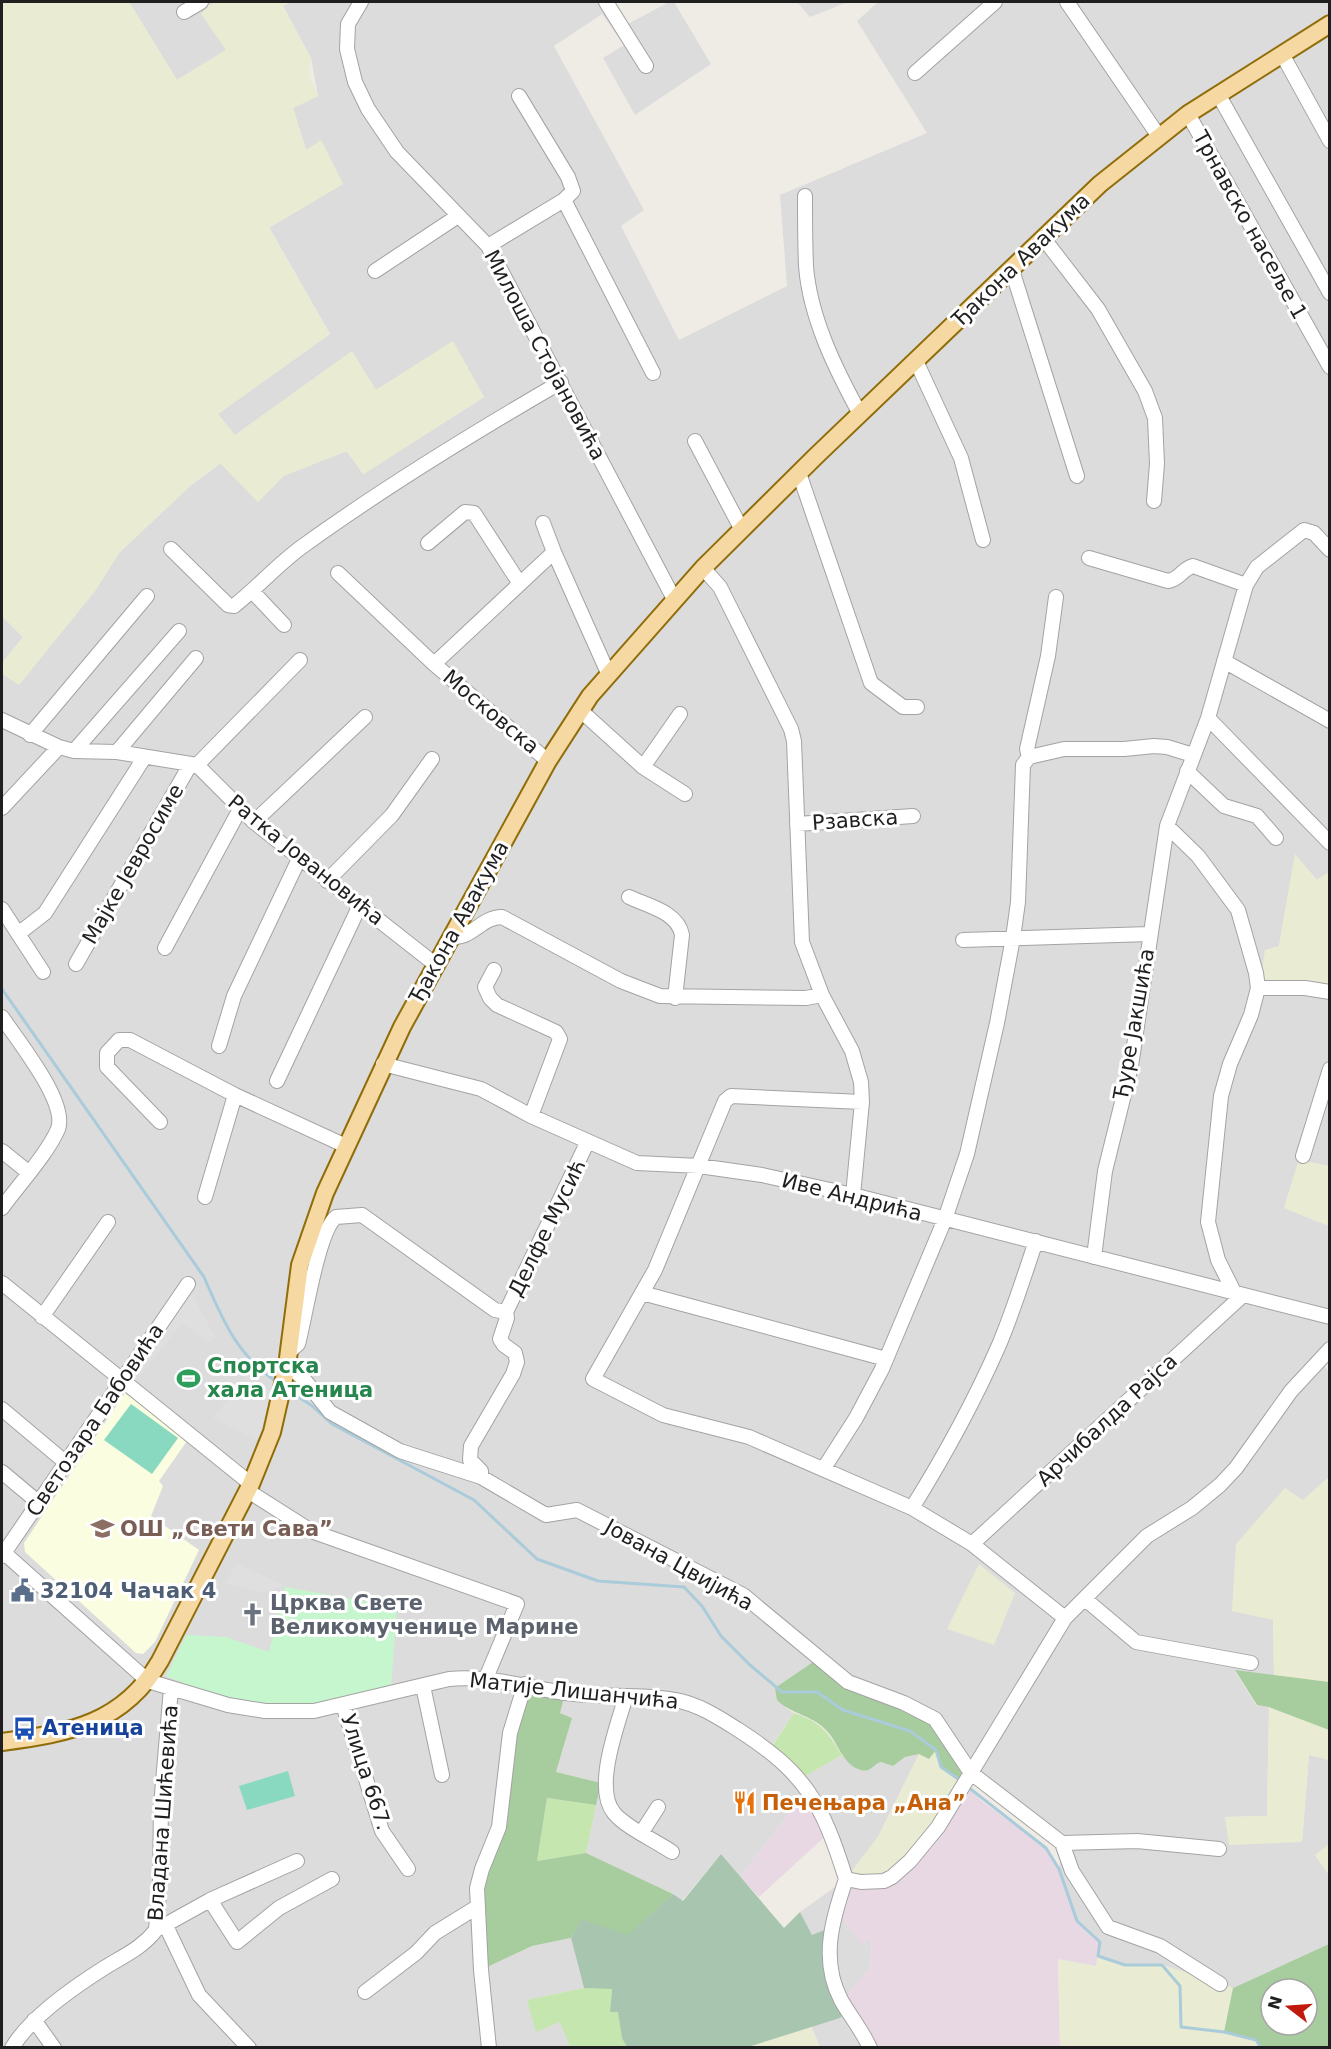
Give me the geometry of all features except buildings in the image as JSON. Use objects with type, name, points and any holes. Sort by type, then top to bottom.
[{"type":"main road","name":"Ђакона Авакума","points":[[2,1742],[51,1735],[86,1725],[120,1707],[148,1681],[249,1487],[272,1432],[287,1363],[300,1265],[311,1226],[383,1064],[548,761],[580,710],[608,673],[703,568],[1100,184],[1158,135],[1188,114],[1329,24]]},
{"type":"street","points":[[184,12],[201,2]]},
{"type":"street","name":"Милоша Стојановића","points":[[361,2],[348,24],[347,49],[356,82],[368,109],[397,152],[488,246],[675,599]]},
{"type":"street","points":[[606,2],[646,66]]},
{"type":"street","points":[[915,73],[995,2]]},
{"type":"street","points":[[1067,2],[1158,135]]},
{"type":"street","points":[[1282,54],[1329,141]]},
{"type":"street","points":[[1218,94],[1329,293]]},
{"type":"street","points":[[488,246],[564,200],[573,191],[568,177],[519,96]]},
{"type":"street","name":"Трнавско насеље 1","points":[[1188,114],[1329,367]]},
{"type":"street","points":[[805,196],[806,268],[820,326],[830,359],[860,414]]},
{"type":"street","points":[[564,200],[653,373]]},
{"type":"street","points":[[375,271],[458,216]]},
{"type":"street","points":[[1044,239],[1098,309],[1145,391],[1155,418],[1157,464],[1154,501]]},
{"type":"street","points":[[1012,270],[1077,476]]},
{"type":"street","points":[[916,361],[961,458],[983,540]]},
{"type":"street","points":[[171,549],[228,605],[234,606],[301,547],[368,501],[468,436],[561,382]]},
{"type":"street","points":[[695,441],[742,530]]},
{"type":"street","points":[[799,473],[871,683],[903,706],[917,707]]},
{"type":"street","points":[[428,543],[465,512],[474,513],[520,584]]},
{"type":"street","points":[[543,524],[608,673]]},
{"type":"street","points":[[1089,558],[1168,580],[1179,577],[1187,568],[1193,566],[1245,585],[1257,567],[1304,530],[1314,533],[1329,550]]},
{"type":"street","points":[[434,664],[554,552]]},
{"type":"street","points":[[703,568],[720,587],[791,729],[794,741],[802,942],[822,994],[852,1051],[861,1082],[862,1102],[853,1195]]},
{"type":"street","name":"Московска","points":[[338,573],[434,664],[548,761]]},
{"type":"street","name":"Ђуре Јакшића","points":[[1094,1257],[1105,1171],[1131,1066],[1167,826],[1209,718],[1245,585]]},
{"type":"street","points":[[252,591],[284,625]]},
{"type":"street","points":[[30,735],[147,596]]},
{"type":"street","points":[[1029,757],[1027,750],[1048,656],[1056,597]]},
{"type":"street","points":[[75,751],[179,631]]},
{"type":"street","points":[[117,752],[196,658]]},
{"type":"street","name":"Мајке Јевросиме","points":[[76,964],[193,765],[300,660]]},
{"type":"street","points":[[1224,661],[1329,721]]},
{"type":"street","points":[[580,710],[643,767],[685,794]]},
{"type":"street","points":[[643,767],[680,714]]},
{"type":"street","points":[[254,822],[365,717]]},
{"type":"street","points":[[1209,718],[1329,843]]},
{"type":"street","points":[[2,720],[30,735],[75,751],[117,752],[193,765]]},
{"type":"street","points":[[824,1468],[856,1418],[886,1359],[945,1219],[967,1154],[984,1088],[1013,938],[1018,902],[1023,765],[1029,757],[1064,749],[1124,749],[1154,746],[1167,747],[1193,755]]},
{"type":"street","points":[[2,808],[59,747]]},
{"type":"street","points":[[18,934],[45,913],[144,758]]},
{"type":"street","points":[[327,881],[392,815],[432,759]]},
{"type":"street","name":"Ратка Јовановића","points":[[193,765],[254,822],[436,965]]},
{"type":"street","points":[[1187,771],[1224,806],[1257,816],[1276,838]]},
{"type":"street","points":[[165,948],[240,809]]},
{"type":"street","name":"Рзавска","points":[[797,824],[913,816]]},
{"type":"street","points":[[1167,826],[1198,856],[1238,910],[1248,937],[1257,988],[1251,1015],[1230,1065],[1221,1096],[1208,1222],[1218,1260],[1239,1295]]},
{"type":"street","points":[[219,1046],[234,996],[299,859]]},
{"type":"street","points":[[629,897],[671,916],[680,926],[682,935],[675,998]]},
{"type":"street","points":[[277,1081],[360,905]]},
{"type":"street","points":[[2,909],[43,972]]},
{"type":"street","points":[[451,937],[465,936],[488,919],[502,917],[645,992],[675,998],[806,998],[822,994]]},
{"type":"street","points":[[963,940],[1149,934]]},
{"type":"street","points":[[494,970],[485,987],[493,1002],[556,1032],[561,1039],[531,1116]]},
{"type":"street","points":[[1257,988],[1305,988],[1329,992]]},
{"type":"street","points":[[2,1019],[59,1110],[58,1128],[2,1209]]},
{"type":"street","points":[[160,1122],[106,1066],[107,1053],[119,1040],[130,1040],[235,1095],[346,1146]]},
{"type":"street","name":"Иве Андрића","points":[[383,1064],[481,1089],[587,1143],[637,1163],[699,1166],[762,1175],[853,1195],[1329,1317]]},
{"type":"street","points":[[1303,1156],[1329,1070]]},
{"type":"street","points":[[205,1197],[235,1095]]},
{"type":"street","points":[[862,1102],[731,1096],[725,1101],[655,1270],[593,1378],[663,1415],[749,1437],[912,1508],[972,1544],[1065,1618]]},
{"type":"street","name":"Делфе Мусић","points":[[506,1312],[587,1143]]},
{"type":"street","points":[[2,1151],[28,1172]]},
{"type":"street","points":[[287,1363],[298,1344],[321,1249],[331,1221],[336,1217],[362,1215],[495,1310],[506,1312],[507,1318],[500,1339],[504,1346],[515,1353],[517,1362],[513,1374],[471,1446],[470,1460],[481,1471],[481,1477]]},
{"type":"street","points":[[42,1317],[108,1222]]},
{"type":"street","points":[[912,1508],[944,1457],[978,1392],[1000,1342],[1036,1241]]},
{"type":"street","points":[[2,1283],[249,1487],[311,1531],[518,1604],[486,1678]]},
{"type":"street","name":"Светозара Бабовића","points":[[2,1553],[39,1503],[188,1284]]},
{"type":"street","points":[[642,1293],[886,1359]]},
{"type":"street","name":"Арчибалда Рајса","points":[[972,1544],[1239,1295]]},
{"type":"street","points":[[870,2048],[842,2001],[830,1967],[830,1938],[846,1879],[877,1883],[892,1877],[938,1827],[1065,1618],[1147,1536],[1192,1508],[1220,1485],[1236,1468],[1291,1391],[1329,1349]]},
{"type":"street","name":"Јована Цвијића","points":[[287,1363],[303,1378],[330,1412],[400,1450],[481,1477],[546,1515],[577,1510],[743,1595],[848,1682],[904,1703],[935,1719],[971,1773],[1062,1843]]},
{"type":"street","points":[[2,1409],[65,1462]]},
{"type":"street","points":[[2,1472],[39,1503]]},
{"type":"street","points":[[2,1553],[148,1681]]},
{"type":"street","points":[[1085,1599],[1136,1641],[1251,1663]]},
{"type":"street","name":"Матије Лишанчића","points":[[148,1681],[244,1709],[265,1711],[314,1711],[449,1679],[486,1678],[565,1693],[659,1697],[690,1704],[727,1723],[769,1751],[795,1773],[819,1807],[831,1831],[846,1879]]},
{"type":"street","points":[[489,2048],[477,1907],[482,1869],[499,1827],[510,1733],[525,1684]]},
{"type":"street","points":[[423,1686],[442,1775]]},
{"type":"street","name":"Владана Шићевића","points":[[12,2048],[34,2020],[104,1968],[132,1954],[161,1928],[160,1806],[171,1688]]},
{"type":"street","points":[[626,1696],[605,1779],[612,1810],[672,1852]]},
{"type":"street","name":"Улица 667.","points":[[344,1705],[382,1831],[408,1869]]},
{"type":"street","points":[[642,1832],[658,1807]]},
{"type":"street","points":[[1219,1849],[1137,1841],[1062,1843],[1072,1871],[1108,1927],[1160,1946],[1220,1984]]},
{"type":"street","points":[[249,2048],[199,1995],[161,1928],[210,1900],[297,1861]]},
{"type":"street","points":[[210,1900],[237,1942],[279,1908],[332,1879]]},
{"type":"street","points":[[365,1992],[416,1953],[435,1933],[477,1907]]},
{"type":"street","points":[[34,2020],[54,2048]]},
{"type":"shaded area","points":[[2,2],[129,2],[177,80],[226,50],[201,14],[208,6],[215,2],[291,2],[283,6],[311,58],[309,74],[318,96],[293,108],[306,150],[321,140],[343,184],[269,228],[330,334],[218,414],[235,435],[352,351],[376,390],[453,341],[484,397],[364,474],[346,451],[284,476],[258,502],[220,463],[190,486],[119,553],[95,591],[19,685],[2,674],[2,663],[23,637],[2,616]]},
{"type":"shaded area","points":[[129,2],[220,2],[226,50],[177,80]]},
{"type":"shaded area","points":[[291,2],[615,2],[628,24],[669,2],[674,2],[711,64],[635,115],[603,58],[624,45],[602,14],[554,46],[644,210],[621,226],[679,340],[787,286],[780,195],[927,133],[857,21],[878,2],[1329,2],[1329,872],[1317,880],[1295,855],[1279,946],[1261,979],[1329,984],[1329,1166],[1299,1160],[1284,1208],[1329,1226],[1329,1349],[1319,1360],[1329,1372],[1329,1477],[1303,1500],[1273,1620],[1274,1676],[1235,1671],[1256,1705],[1269,1707],[1267,1816],[1225,1817],[1302,1842],[1309,1754],[1329,1760],[1329,1844],[1315,1855],[1329,1875],[1329,1944],[1233,1988],[1162,1965],[1125,1965],[1098,1956],[1100,1942],[1077,1921],[1059,1869],[1062,1843],[971,1773],[935,1719],[784,1707],[794,1713],[769,1750],[800,1779],[842,1755],[851,1765],[882,1762],[893,1766],[905,1757],[919,1754],[878,1837],[846,1879],[807,1790],[740,1877],[721,1854],[682,1901],[673,1894],[586,1853],[600,1783],[556,1772],[572,1718],[560,1713],[481,1970],[532,1946],[571,1938],[584,1988],[528,2000],[561,2022],[570,2047],[2,2047],[2,674],[19,684],[95,591],[119,553],[190,486],[221,463],[258,502],[283,476],[347,451],[363,474],[484,397],[453,342],[376,390],[351,352],[235,435],[218,414],[330,334],[269,227],[343,184],[321,141],[306,150],[293,108],[318,96],[311,58],[283,6]]},
{"type":"shaded area","points":[[797,2],[848,2],[810,17]]},
{"type":"shaded area","points":[[2,616],[23,637],[2,663]]},
{"type":"shaded area","points":[[1295,854],[1317,880],[1329,872],[1329,984],[1261,979],[1265,950],[1279,946]]},
{"type":"shaded area","points":[[1299,1160],[1329,1166],[1329,1226],[1284,1208]]},
{"type":"shaded area","points":[[189,1289],[215,1337],[210,1343],[182,1323],[136,1381],[129,1375]]},
{"type":"shaded area","points":[[248,1374],[273,1393],[261,1442],[213,1418]]},
{"type":"shaded area","name":"ОШ „Свети Сава”","points":[[125,1393],[187,1441],[159,1481],[163,1486],[151,1516],[199,1550],[155,1642],[143,1654],[136,1653],[25,1552],[24,1543]]},
{"type":"shaded area","points":[[1329,1477],[1329,1682],[1274,1676],[1273,1620],[1232,1611],[1236,1544],[1285,1488],[1303,1500]]},
{"type":"shaded area","points":[[237,1564],[284,1585],[266,1593],[225,1583]]},
{"type":"shaded area","points":[[979,1564],[1015,1593],[994,1645],[947,1629]]},
{"type":"shaded area","points":[[1269,1707],[1329,1730],[1329,1760],[1309,1755],[1302,1842],[1229,1845],[1225,1817],[1267,1816]]},
{"type":"shaded area","points":[[936,1750],[964,1784],[892,1877],[846,1879],[878,1837],[919,1754]]},
{"type":"shaded area","points":[[964,1784],[983,1802],[1046,1848],[1059,1869],[1077,1921],[1100,1942],[1096,1966],[1058,1960],[1060,2047],[870,2047],[842,2001],[870,1968],[872,1938],[862,1945],[837,1912],[846,1879]]},
{"type":"shaded area","points":[[807,1790],[831,1831],[759,1897],[740,1877]]},
{"type":"shaded area","points":[[1329,1844],[1329,1875],[1315,1855]]},
{"type":"shaded area","points":[[721,1854],[784,1928],[800,1912],[812,1935],[832,1927],[830,1938],[848,2010],[840,2018],[748,2047],[627,2047],[622,2038],[618,2012],[610,2012],[612,1989],[584,1988],[571,1938],[581,1919],[628,1935],[673,1894],[683,1901]]},
{"type":"shaded area","points":[[846,1879],[872,1937],[870,1968],[842,2001],[832,1928],[812,1935],[800,1912]]},
{"type":"shaded area","points":[[1098,1956],[1125,1965],[1162,1965],[1233,1988],[1224,2032],[1256,2040],[1261,2047],[1060,2047],[1058,1959],[1096,1966]]},
{"type":"shaded area","points":[[848,2010],[870,2047],[820,2047],[811,2026],[840,2018]]},
{"type":"shaded area","points":[[811,2026],[820,2047],[748,2048],[753,2044]]},
{"type":"green space","points":[[131,1404],[178,1438],[152,1474],[104,1440]]},
{"type":"green space","points":[[285,1587],[397,1607],[391,1688],[319,1703],[282,1707],[234,1703],[166,1676],[186,1635],[226,1637],[269,1652]]},
{"type":"green space","points":[[819,1658],[848,1682],[935,1719],[971,1773],[959,1779],[941,1767],[936,1750],[929,1759],[919,1754],[905,1757],[893,1766],[881,1762],[867,1770],[861,1770],[849,1763],[825,1729],[777,1700],[775,1688]]},
{"type":"green space","points":[[1235,1670],[1329,1682],[1329,1730],[1269,1707],[1257,1705]]},
{"type":"green space","points":[[525,1684],[565,1693],[560,1713],[572,1718],[556,1772],[601,1783],[596,1805],[547,1798],[537,1861],[586,1853],[673,1894],[628,1936],[581,1920],[571,1938],[532,1946],[481,1970],[477,1907],[499,1827]]},
{"type":"green space","points":[[794,1713],[811,1720],[822,1728],[842,1755],[800,1779],[769,1751]]},
{"type":"green space","points":[[288,1771],[295,1796],[247,1810],[239,1786]]},
{"type":"green space","points":[[547,1798],[596,1805],[586,1853],[537,1861]]},
{"type":"green space","points":[[1329,1944],[1329,2047],[1261,2047],[1256,2040],[1224,2032],[1233,1988]]},
{"type":"green space","points":[[584,1988],[612,1988],[610,2011],[618,2012],[627,2047],[570,2047],[560,2022],[536,2032],[527,2000]]},
{"type":"waterway","points":[[2,989],[204,1277],[225,1322],[242,1349],[252,1361],[278,1383]]},
{"type":"waterway","points":[[286,1389],[311,1405],[332,1424],[474,1500],[537,1559],[598,1581],[684,1587],[702,1606],[721,1636],[782,1692],[817,1692],[843,1710],[910,1731],[936,1750],[941,1767],[961,1781]]},
{"type":"waterway","points":[[968,1787],[1046,1848],[1059,1869],[1077,1921],[1100,1942],[1098,1956],[1125,1965],[1162,1965],[1180,1986],[1181,2027],[1224,2032],[1256,2040],[1261,2048]]},
{"type":"place","name":"Спортска хала Атеница","points":[[189,1378]]},
{"type":"place","name":"ОШ „Свети Сава”","points":[[102,1529]]},
{"type":"place","name":"32104 Чачак 4","points":[[22,1591]]},
{"type":"place","name":"Црква Свете Великомученице Марине","points":[[252,1615]]},
{"type":"place","name":"Атеница","points":[[24,1728]]},
{"type":"place","name":"Печењара „Ана”","points":[[744,1803]]}]
